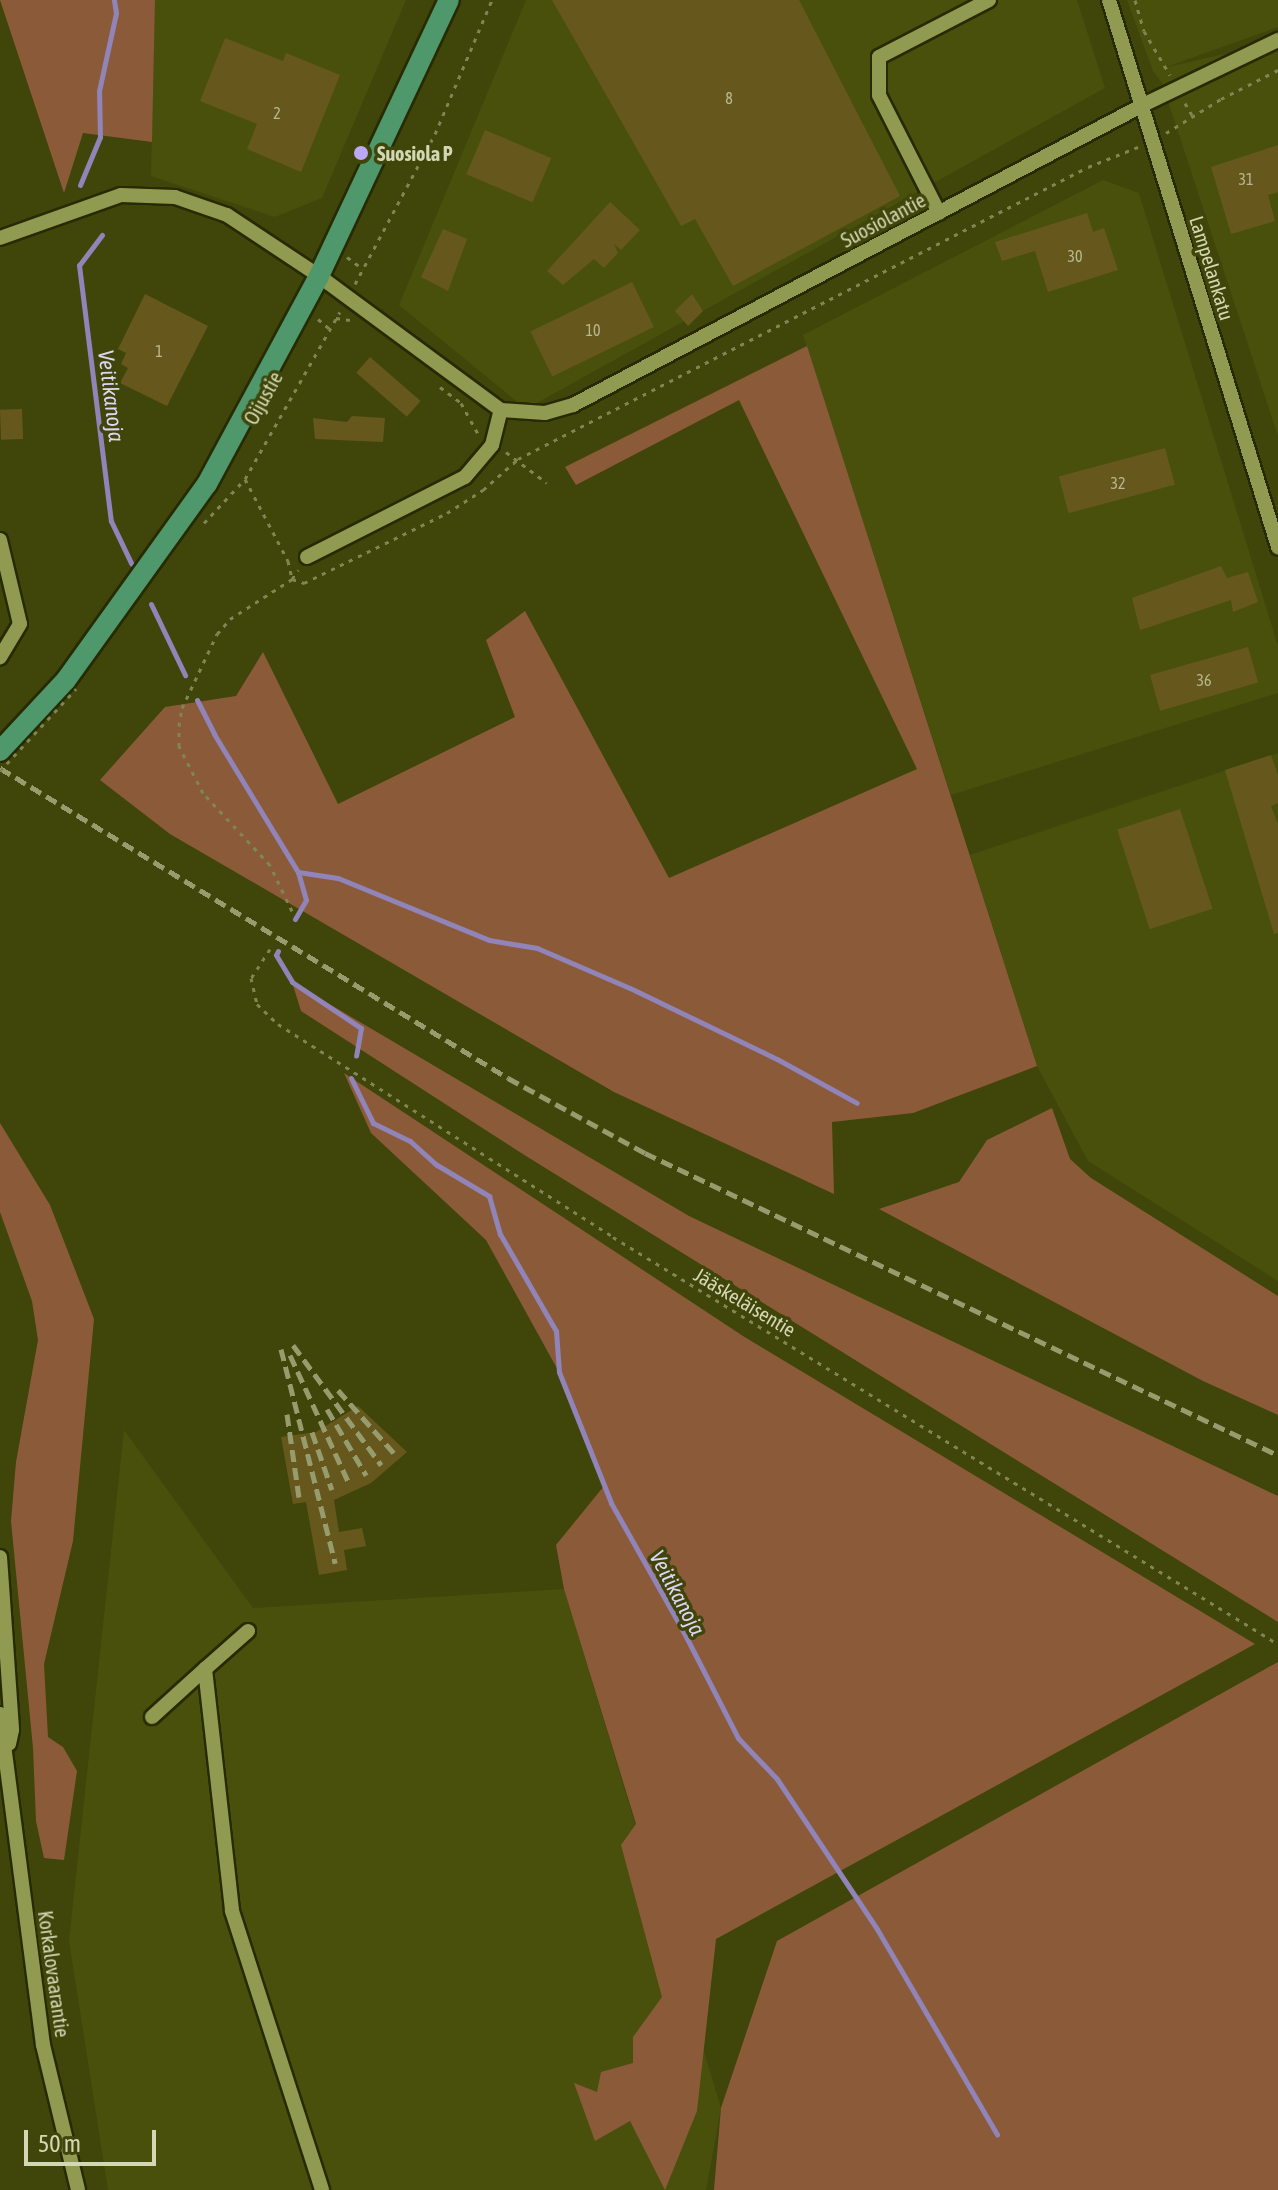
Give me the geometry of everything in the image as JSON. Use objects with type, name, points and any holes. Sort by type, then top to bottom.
[{"type":"main road","name":"Oijustie","points":[[0,751],[71,684],[207,484],[319,276],[449,0]]},
{"type":"street","points":[[939,213],[879,95],[879,57],[989,0]]},
{"type":"street","name":"Lampelankatu","points":[[1109,0],[1278,547]]},
{"type":"street","name":"Suosiolantie","points":[[501,410],[545,413],[573,405],[1143,105],[1278,40]]},
{"type":"street","points":[[0,238],[121,195],[175,197],[227,215],[319,276],[501,410],[492,445],[465,477],[307,557]]},
{"type":"street","points":[[0,540],[20,624],[0,657]]},
{"type":"street","name":"Korkalovaarantie","points":[[0,1557],[12,1730],[6,1760]]},
{"type":"street","points":[[152,1717],[248,1631]]},
{"type":"street","points":[[205,1669],[232,1911],[322,2190]]},
{"type":"street","name":"Korkalovaarantie","points":[[0,1714],[43,2045],[78,2190]]},
{"type":"path","name":"Oijustie","points":[[204,524],[245,479],[347,298],[431,141],[492,0]]},
{"type":"path","points":[[1135,0],[1144,31],[1193,117]]},
{"type":"path","points":[[292,579],[304,583],[331,572],[447,513],[483,490],[518,459],[1088,167],[1154,140],[1278,70]]},
{"type":"path","points":[[336,318],[360,325]]},
{"type":"path","points":[[435,383],[461,403],[477,434],[518,459],[547,483]]},
{"type":"path","points":[[245,479],[288,561],[292,579]]},
{"type":"path","points":[[292,911],[270,865],[203,793],[179,746],[179,726],[182,708],[217,634],[230,619],[292,579],[307,557]]},
{"type":"path","points":[[0,771],[71,684]]},
{"type":"path","name":"Jääskeläisentie","points":[[270,949],[251,978],[257,1004],[278,1024],[613,1237],[1278,1644]]},
{"type":"shaded area","points":[[0,0],[155,0],[152,142],[83,133],[64,193]]},
{"type":"shaded area","points":[[155,0],[406,0],[322,198],[275,217],[151,176]]},
{"type":"shaded area","points":[[526,0],[1077,0],[1105,88],[526,409],[399,305]]},
{"type":"shaded area","points":[[1127,0],[1278,0],[1278,27],[1163,68],[1278,42],[1278,436],[1162,83],[1153,71]]},
{"type":"shaded area","points":[[1103,180],[1139,193],[1278,646],[1278,693],[951,795],[803,335]]},
{"type":"shaded area","points":[[807,346],[1037,1066],[913,1113],[832,1122],[834,1194],[614,1092],[170,834],[100,780],[165,707],[236,696],[263,652],[338,804],[515,717],[486,640],[525,611],[669,878],[917,769],[739,400],[576,485],[565,467]]},
{"type":"shaded area","points":[[1278,753],[1278,1281],[1088,1161],[1037,1066],[970,855]]},
{"type":"shaded area","points":[[292,982],[689,1216],[1278,1496],[1278,1622],[526,1156],[301,1011]]},
{"type":"shaded area","points":[[344,1073],[743,1336],[1255,1644],[716,1939],[697,2111],[665,2190],[630,2121],[595,2141],[574,2083],[597,2092],[601,2072],[633,2063],[633,2037],[662,1997],[621,1845],[636,1824],[564,1589],[556,1545],[604,1486],[559,1372],[486,1240],[371,1133]]},
{"type":"shaded area","points":[[1052,1108],[1070,1159],[1091,1178],[1278,1296],[1278,1415],[1203,1381],[879,1209],[959,1182],[987,1140]]},
{"type":"shaded area","points":[[0,1123],[50,1205],[94,1319],[73,1541],[44,1664],[48,1737],[63,1747],[77,1771],[64,1860],[44,1858],[36,1821],[33,1748],[11,1521],[16,1462],[38,1340],[32,1301],[0,1212]]},
{"type":"shaded area","points":[[124,1430],[253,1608],[564,1589],[721,2108],[706,2190],[108,2190],[69,1941]]},
{"type":"shaded area","points":[[1278,1662],[1278,2190],[714,2190],[721,2108],[777,1941]]},
{"type":"building","points":[[552,0],[799,0],[900,196],[733,286],[695,219],[681,226]]},
{"type":"building","points":[[225,38],[283,61],[286,53],[340,75],[301,172],[247,149],[257,124],[200,101]]},
{"type":"building","points":[[485,130],[551,158],[533,202],[466,174]]},
{"type":"building","points":[[1278,145],[1278,192],[1268,195],[1275,221],[1231,234],[1211,167]]},
{"type":"building","points":[[610,202],[640,230],[621,250],[614,244],[618,253],[604,268],[594,259],[563,285],[547,271]]},
{"type":"building","points":[[1087,213],[1093,232],[1104,228],[1118,270],[1048,292],[1035,251],[1002,261],[995,242]]},
{"type":"building","points":[[443,229],[467,239],[448,291],[421,277]]},
{"type":"building","points":[[632,282],[654,327],[552,376],[530,332]]},
{"type":"building","points":[[145,294],[208,326],[167,406],[120,383],[128,368],[121,364],[126,353],[118,349]]},
{"type":"building","points":[[692,294],[703,311],[688,326],[675,311]]},
{"type":"building","points":[[370,357],[421,401],[407,417],[356,373]]},
{"type":"building","points":[[22,409],[23,439],[1,440],[0,410]]},
{"type":"building","points":[[352,416],[385,418],[383,442],[315,439],[313,418],[347,422]]},
{"type":"building","points":[[1165,448],[1175,485],[1069,513],[1059,476]]},
{"type":"building","points":[[1221,566],[1227,578],[1248,572],[1258,602],[1233,612],[1231,600],[1140,630],[1132,598]]},
{"type":"building","points":[[1248,647],[1258,683],[1160,711],[1150,675]]},
{"type":"building","points":[[1271,755],[1278,775],[1278,803],[1271,806],[1278,824],[1278,933],[1274,934],[1225,770]]},
{"type":"building","points":[[1180,809],[1212,909],[1150,929],[1117,829]]},
{"type":"building","points":[[358,1406],[407,1452],[371,1483],[334,1500],[339,1532],[362,1528],[366,1546],[344,1550],[347,1570],[319,1575],[306,1502],[293,1504],[281,1437],[316,1432]]},
{"type":"waterway","name":"Veitikanoja","points":[[80,185],[100,137],[99,91],[116,13],[114,0]]},
{"type":"waterway","name":"Veitikanoja","points":[[102,235],[79,265],[111,521],[131,563]]},
{"type":"waterway","name":"Veitikanoja","points":[[151,604],[185,675]]},
{"type":"waterway","name":"Veitikanoja","points":[[197,700],[214,734],[298,872],[306,900],[295,919]]},
{"type":"waterway","points":[[298,872],[338,878],[489,940],[537,948],[630,988],[777,1059],[857,1103]]},
{"type":"waterway","name":"Veitikanoja","points":[[278,951],[276,955],[292,982],[361,1028],[356,1056]]},
{"type":"waterway","name":"Veitikanoja","points":[[351,1078],[373,1123],[410,1141],[437,1165],[489,1196],[500,1234],[556,1331],[559,1372],[611,1503],[681,1627],[738,1738],[777,1779],[877,1929],[997,2134]]},
{"type":"railway","points":[[0,768],[508,1078],[645,1153],[1278,1455]]},
{"type":"railway","points":[[293,1345],[381,1465]]},
{"type":"railway","points":[[281,1349],[335,1563]]},
{"type":"railway","points":[[290,1355],[349,1483]]},
{"type":"railway","points":[[338,1390],[394,1453]]},
{"type":"railway","points":[[327,1409],[366,1475]]},
{"type":"railway","points":[[287,1414],[299,1497]]},
{"type":"railway","points":[[312,1432],[332,1490]]},
{"type":"place","name":"Suosiola P","points":[[361,153]]}]
